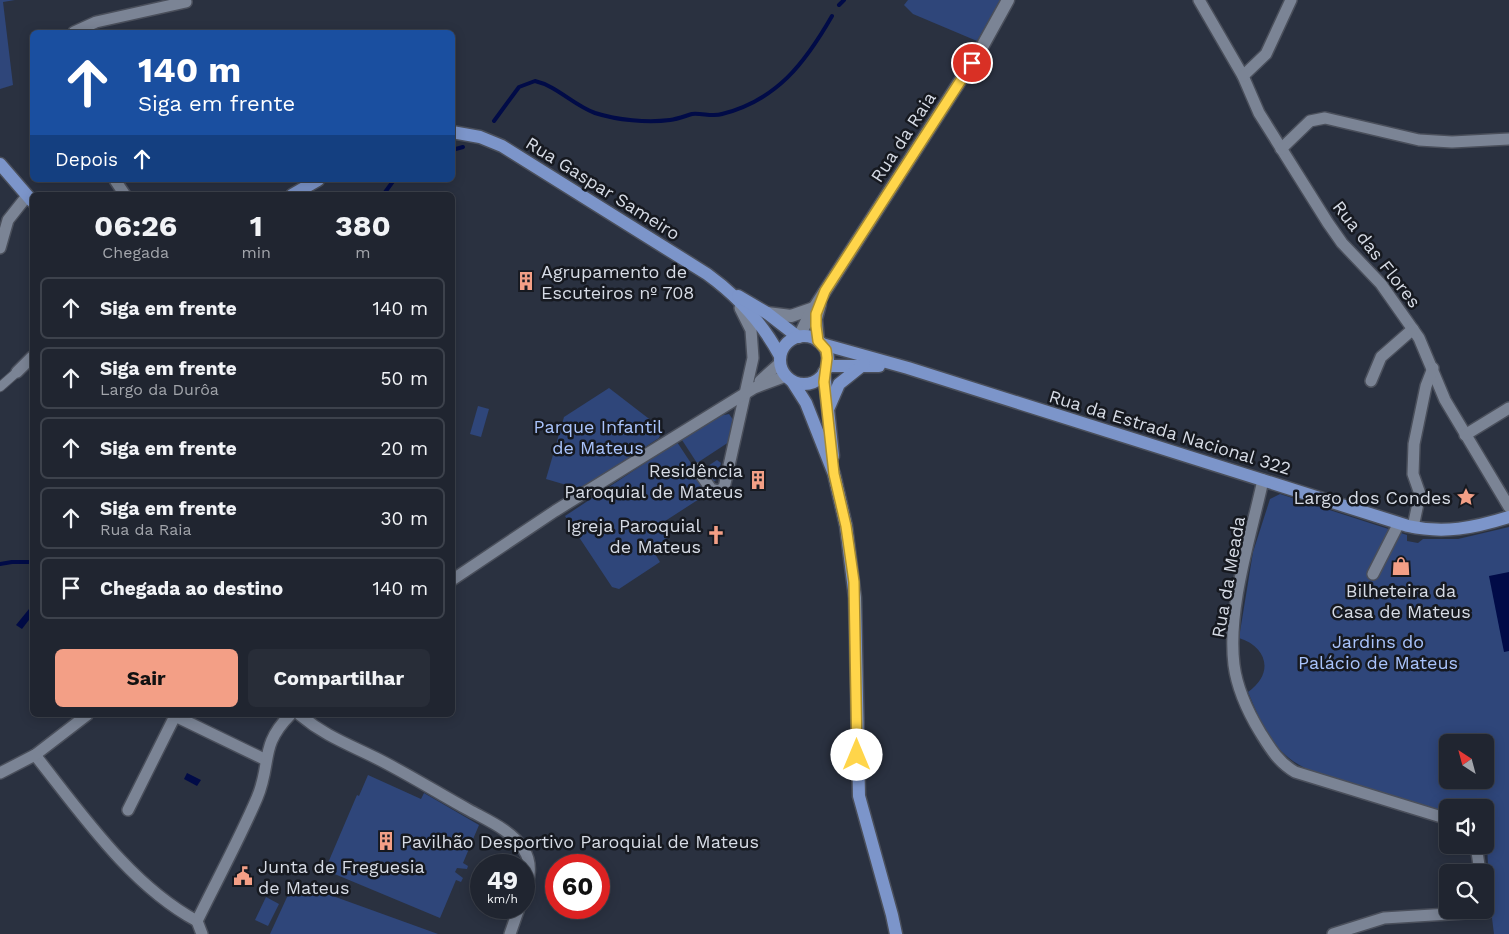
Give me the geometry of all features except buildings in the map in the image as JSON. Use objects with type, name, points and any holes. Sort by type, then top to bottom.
[{"type":"main road","name":"Rua da Raia","points":[[825,291],[982,47],[1008,0]]},
{"type":"main road","name":"Rua Gaspar Sameiro","points":[[455,133],[480,137],[502,146],[689,263],[727,290]]},
{"type":"main road","points":[[0,164],[30,198]]},
{"type":"main road","points":[[297,192],[315,182]]},
{"type":"main road","points":[[727,290],[767,313],[798,337]]},
{"type":"main road","points":[[727,290],[764,331],[789,378],[806,403],[834,474]]},
{"type":"main road","points":[[798,337],[825,291]]},
{"type":"main road","points":[[825,291],[816,314],[820,342],[826,350],[825,369],[834,474],[851,552],[855,598],[859,796],[896,934]]},
{"type":"main road","points":[[767,313],[791,316],[814,308]]},
{"type":"main road","points":[[780,359],[786,343],[798,337],[812,337],[820,342],[908,368]]},
{"type":"main road","points":[[789,378],[806,384],[813,382],[825,369],[864,364],[908,368]]},
{"type":"main road","points":[[828,411],[838,384],[864,364]]},
{"type":"main road","name":"Rua da Estrada Nacional 322","points":[[908,368],[1413,527],[1454,531],[1509,517]]},
{"type":"street","name":"Rua das Flores","points":[[1199,0],[1243,76],[1254,105],[1334,233],[1381,284],[1413,329],[1424,347],[1440,390],[1509,507]]},
{"type":"street","points":[[1243,76],[1266,54],[1291,0]]},
{"type":"street","points":[[78,30],[96,22],[186,2]]},
{"type":"street","points":[[1281,149],[1303,126],[1310,121],[1324,118],[1419,140],[1452,142],[1509,139]]},
{"type":"street","points":[[0,248],[8,220],[30,198]]},
{"type":"street","points":[[697,469],[711,489],[718,491],[724,488],[753,358],[753,336],[746,317],[727,290]]},
{"type":"street","points":[[1371,381],[1381,357],[1413,329]]},
{"type":"street","points":[[0,387],[30,359]]},
{"type":"street","points":[[745,394],[780,359]]},
{"type":"street","points":[[1413,527],[1420,494],[1413,474],[1414,444],[1432,368]]},
{"type":"street","points":[[455,578],[556,511],[760,384],[789,378]]},
{"type":"street","points":[[1465,435],[1509,408]]},
{"type":"street","name":"Rua da Meada","points":[[1263,480],[1241,583],[1233,637],[1237,678],[1253,720],[1274,754],[1295,772],[1439,816]]},
{"type":"street","points":[[1373,574],[1399,523]]},
{"type":"street","points":[[0,773],[35,755],[84,717]]},
{"type":"street","points":[[128,810],[173,717]]},
{"type":"street","points":[[178,717],[266,760]]},
{"type":"street","points":[[197,921],[257,799],[274,732],[288,717]]},
{"type":"street","points":[[303,717],[327,736],[383,762],[490,822],[513,838],[526,854]]},
{"type":"street","points":[[35,755],[123,860],[170,906],[197,921],[202,934]]},
{"type":"street","points":[[1333,934],[1384,918],[1439,915]]},
{"type":"street","points":[[510,934],[515,919]]},
{"type":"green space","points":[[0,0],[15,0],[3,2],[13,85],[0,89]]},
{"type":"green space","points":[[908,0],[1000,0],[977,41],[913,14],[904,5]]},
{"type":"green space","name":"Parque Infantil de Mateus","points":[[609,388],[657,425],[661,432],[659,438],[580,489],[546,479],[564,417]]},
{"type":"green space","points":[[478,406],[489,409],[481,437],[470,434]]},
{"type":"green space","points":[[729,414],[734,421],[729,442],[697,463],[682,440],[719,416]]},
{"type":"green space","points":[[677,442],[710,492],[659,525],[668,538],[652,549],[660,562],[619,589],[612,587],[565,516]]},
{"type":"green space","points":[[717,460],[721,463],[716,480],[712,483],[702,470]]},
{"type":"green space","name":"Jardins do Palácio de Mateus","points":[[1280,494],[1407,535],[1407,541],[1418,543],[1423,539],[1458,539],[1509,527],[1509,934],[1494,934],[1492,919],[1494,919],[1494,864],[1488,864],[1487,854],[1494,854],[1494,799],[1439,799],[1439,810],[1316,773],[1290,759],[1273,741],[1248,692],[1262,677],[1264,662],[1256,648],[1249,642],[1239,638],[1253,552],[1270,499]]},
{"type":"green space","points":[[368,775],[421,799],[424,793],[479,825],[463,863],[468,866],[467,869],[457,868],[455,872],[463,878],[461,882],[456,880],[440,918],[325,870],[357,795],[359,796]]},
{"type":"green space","points":[[294,882],[438,934],[270,934]]},
{"type":"green space","points":[[266,897],[279,904],[268,926],[255,920]]},
{"type":"shaded area","points":[[1509,572],[1509,651],[1504,652],[1489,576]]},
{"type":"shaded area","points":[[30,610],[30,619],[22,629],[16,625]]},
{"type":"shaded area","points":[[187,773],[201,780],[197,786],[184,779]]},
{"type":"waterway","points":[[839,5],[844,0]]},
{"type":"waterway","points":[[494,121],[519,87],[535,81],[551,87],[587,110],[613,117],[661,121],[673,120],[692,114],[722,114],[741,108],[759,99],[788,77],[811,49],[832,16]]},
{"type":"waterway","points":[[455,149],[463,147]]},
{"type":"waterway","points":[[385,192],[393,182]]},
{"type":"waterway","points":[[0,564],[30,562]]},
{"type":"place","name":"Agrupamento de Escuteiros nº 708","points":[[526,281]]},
{"type":"place","name":"Residência Paroquial de Mateus","points":[[758,480]]},
{"type":"place","name":"Largo dos Condes","points":[[1466,497]]},
{"type":"place","name":"Igreja Paroquial de Mateus","points":[[716,535]]},
{"type":"place","name":"Bilheteira da Casa de Mateus","points":[[1401,566]]},
{"type":"place","name":"Pavilhão Desportivo Paroquial de Mateus","points":[[386,841]]},
{"type":"place","name":"Junta de Freguesia de Mateus","points":[[243,876]]},
{"type":"route","points":[[857,755],[854,582],[851,552],[834,474],[824,382],[824,372],[827,366],[826,350],[818,341],[816,314],[825,291],[972,63]]}]
